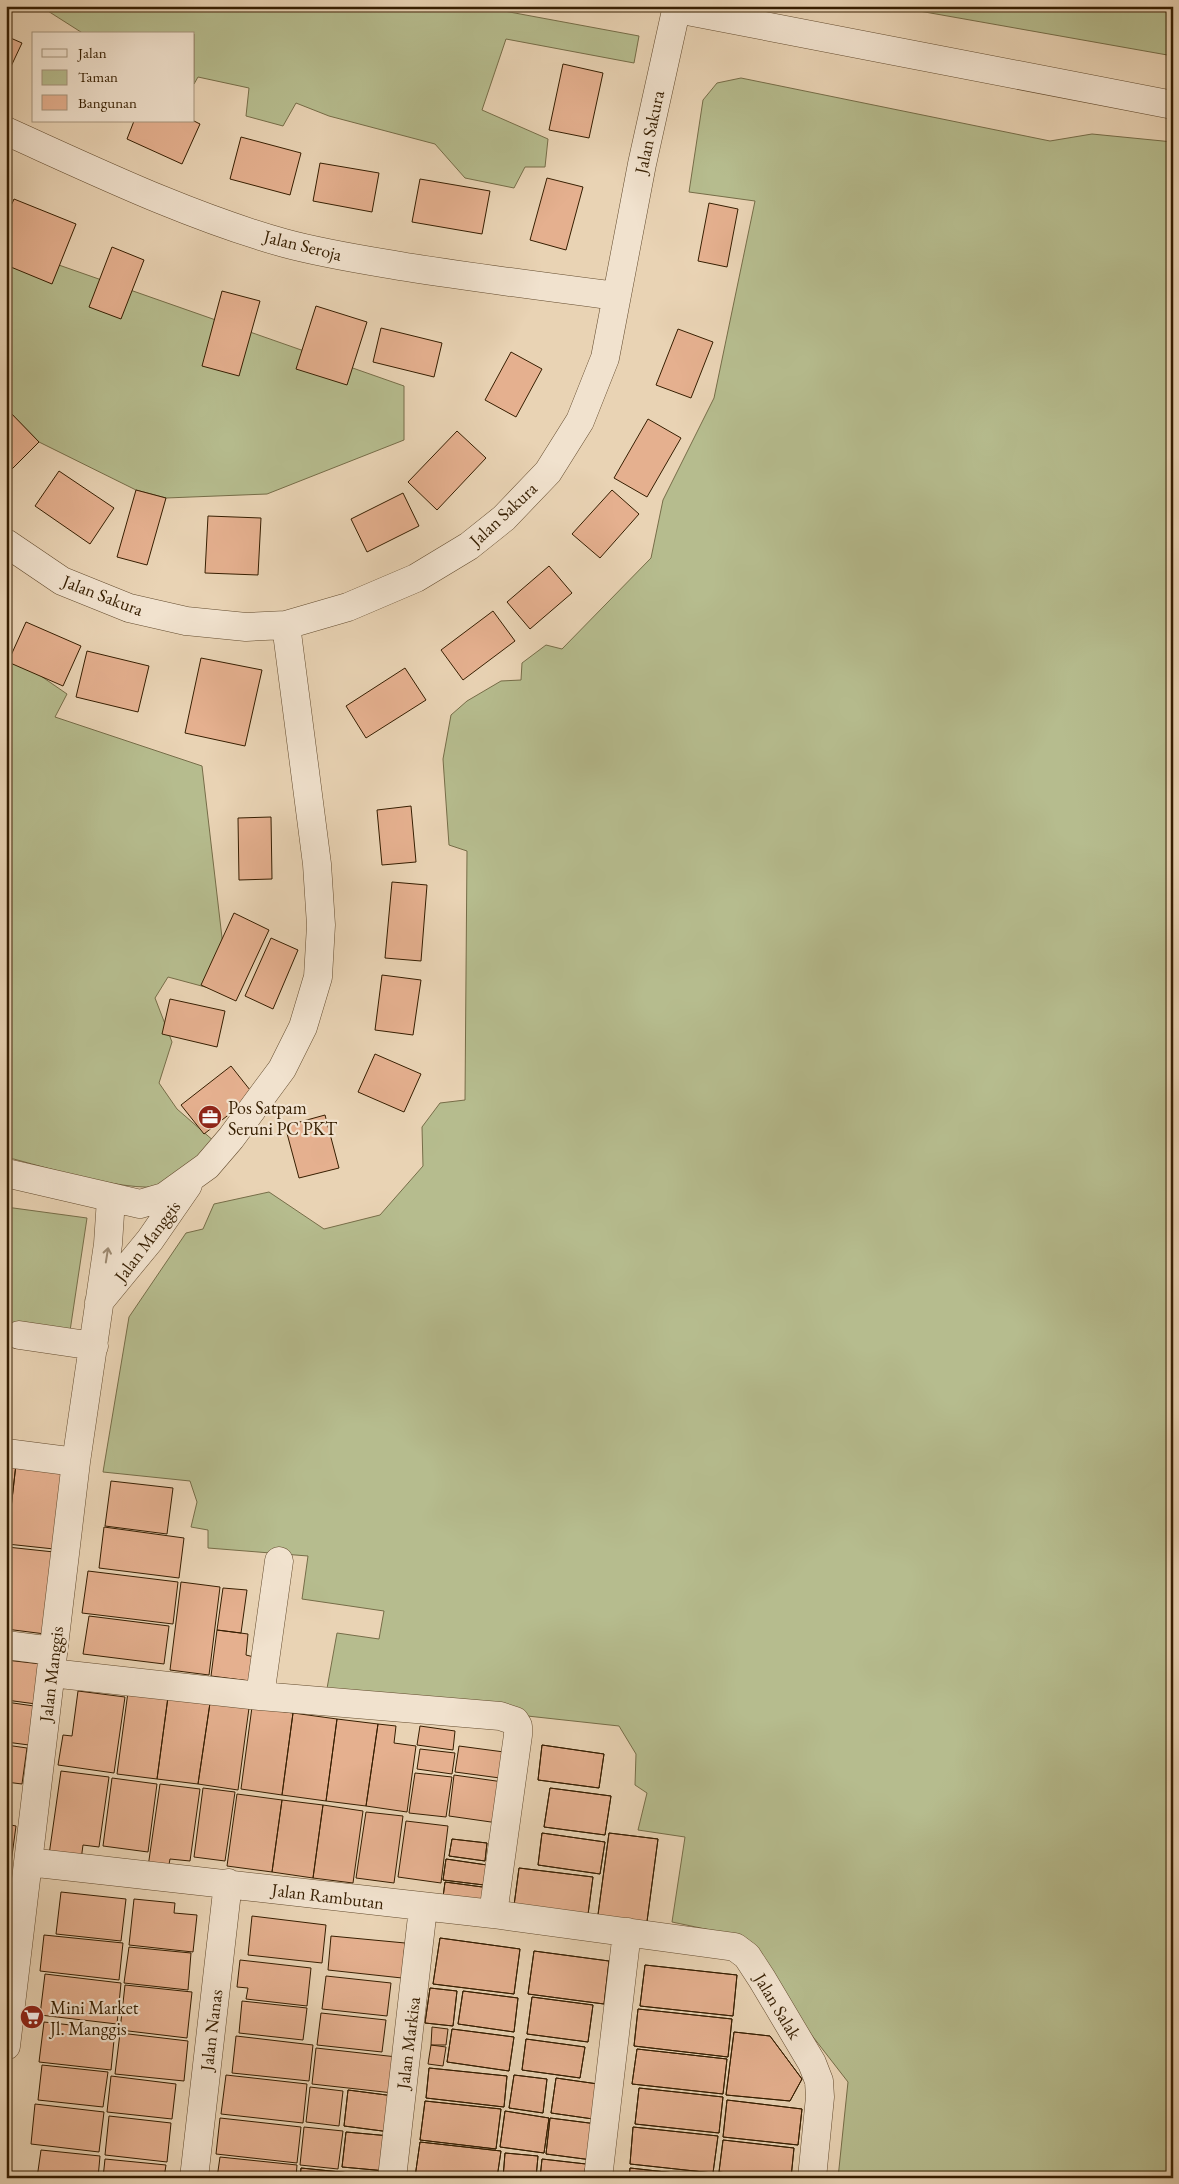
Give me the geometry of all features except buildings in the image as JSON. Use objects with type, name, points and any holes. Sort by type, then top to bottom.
[{"type":"street","points":[[677,8],[1173,106]]},
{"type":"street","name":"Jalan Sakura","points":[[6,543],[62,581],[129,608],[186,621],[246,627],[286,625],[348,607],[416,578],[469,546],[504,518],[548,472],[580,421],[605,358],[642,164],[677,8]]},
{"type":"street","name":"Jalan Seroja","points":[[6,131],[131,188],[221,223],[284,243],[356,258],[484,280],[616,296]]},
{"type":"street","points":[[6,1173],[111,1199],[140,1204],[164,1197],[193,1178],[207,1166],[231,1138],[282,1068],[303,1027],[318,977],[322,925],[317,864],[286,625]]},
{"type":"street","name":"Jalan Manggis","points":[[99,1303],[150,1240],[193,1178]]},
{"type":"street","name":"Jalan Manggis","points":[[6,2046],[13,1923],[28,1862],[76,1462],[108,1244],[111,1199]]},
{"type":"street","points":[[19,1335],[94,1346]]},
{"type":"street","points":[[6,1453],[76,1462]]},
{"type":"street","points":[[260,1696],[278,1561]]},
{"type":"street","points":[[6,1645],[52,1662],[260,1696],[500,1716],[515,1721],[518,1726],[518,1735],[493,1914]]},
{"type":"street","name":"Jalan Rambutan","points":[[28,1862],[228,1883],[628,1932]]},
{"type":"street","name":"Jalan Nanas","points":[[194,2178],[228,1883]]},
{"type":"street","name":"Jalan Markisa","points":[[392,2178],[423,1908]]},
{"type":"street","points":[[598,2178],[628,1932]]},
{"type":"street","name":"Jalan Salak","points":[[628,1932],[735,1947],[753,1964],[812,2063],[819,2081],[820,2098],[812,2178]]},
{"type":"green space","points":[[40,6],[477,6],[639,36],[634,63],[506,39],[482,110],[548,139],[545,167],[525,167],[514,188],[465,178],[435,144],[329,116],[296,103],[283,126],[246,116],[249,88],[198,77],[195,82],[195,32],[81,32]]},
{"type":"green space","points":[[891,6],[1173,6],[1173,56]]},
{"type":"green space","points":[[741,78],[1050,141],[1092,134],[1173,142],[1173,2178],[838,2178],[848,2082],[734,1935],[672,1922],[685,1837],[638,1830],[647,1793],[635,1785],[636,1754],[619,1726],[326,1694],[337,1633],[379,1639],[384,1611],[302,1599],[308,1556],[208,1548],[208,1530],[191,1527],[197,1502],[190,1481],[103,1472],[129,1317],[186,1233],[203,1229],[214,1204],[269,1192],[324,1229],[380,1215],[423,1166],[422,1127],[440,1103],[465,1100],[467,851],[449,845],[443,759],[451,715],[467,701],[501,681],[521,680],[522,663],[546,645],[562,649],[651,558],[663,500],[714,398],[755,201],[689,192],[703,100],[717,83]]},
{"type":"green space","points":[[36,257],[404,386],[404,440],[267,494],[166,498],[136,490],[39,442],[6,408],[6,264]]},
{"type":"green space","points":[[6,652],[67,694],[55,717],[202,766],[226,972],[209,988],[168,977],[155,998],[172,1042],[159,1083],[177,1109],[215,1142],[170,1184],[155,1187],[136,1187],[114,1184],[6,1157]]},
{"type":"green space","points":[[6,1207],[87,1218],[70,1331],[6,1322]]},
{"type":"place","name":"Pos Satpam Seruni PC PKT","points":[[210,1117]]},
{"type":"place","name":"Mini Market Jl. Manggis","points":[[32,2017]]}]
